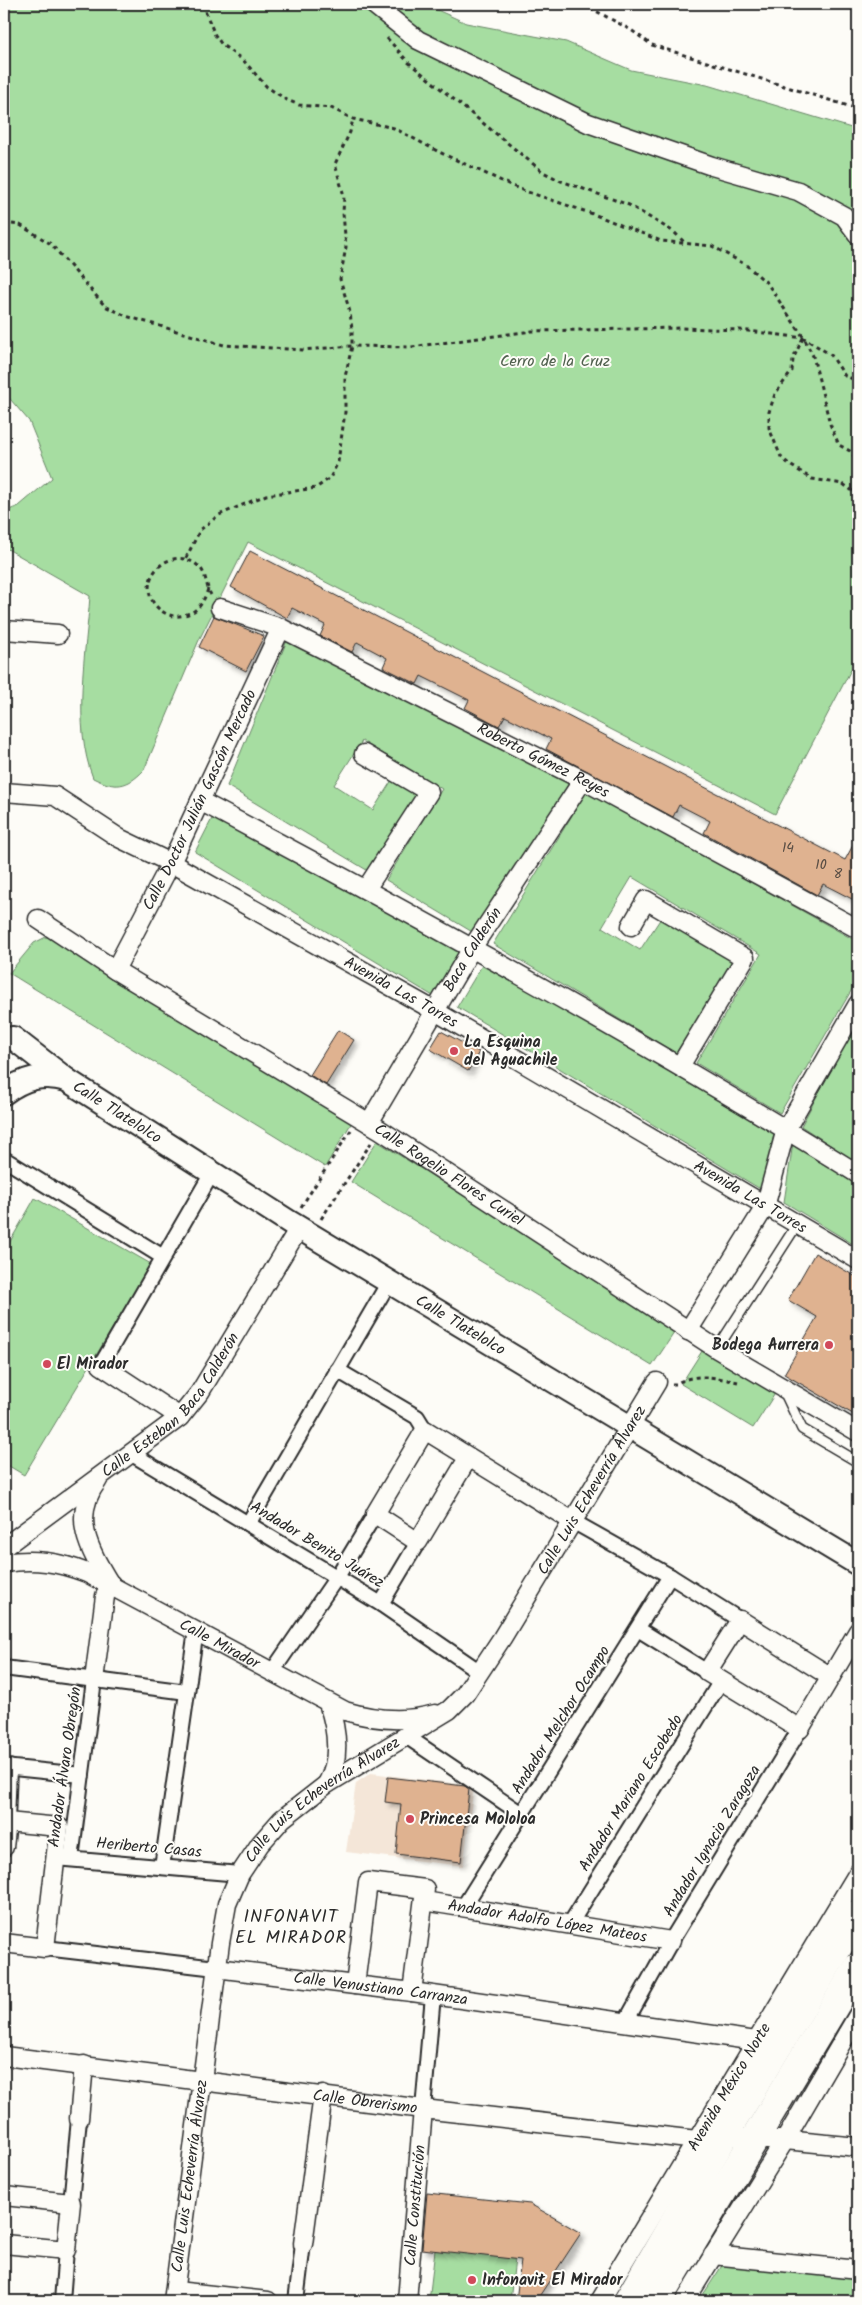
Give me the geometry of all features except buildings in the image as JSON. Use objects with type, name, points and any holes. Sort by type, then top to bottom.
[{"type":"main road","name":"Avenida México Norte","points":[[628,2301],[725,2134],[768,2043],[858,1914]]},
{"type":"main road","points":[[657,2301],[858,1967]]},
{"type":"main road","points":[[768,2043],[805,2055]]},
{"type":"street","points":[[373,4],[418,40],[588,123],[712,166],[798,191],[844,216],[858,235]]},
{"type":"street","name":"Roberto Gómez Reyes","points":[[220,608],[281,628],[583,780],[858,929]]},
{"type":"street","name":"Calle Doctor Julián Gascón Mercado","points":[[115,970],[171,863],[281,628]]},
{"type":"street","points":[[4,630],[58,634]]},
{"type":"street","points":[[364,754],[430,792],[366,889]]},
{"type":"street","name":"Baca Calderón","points":[[369,1123],[472,948],[583,780]]},
{"type":"street","name":"Avenida Las Torres","points":[[4,792],[55,796],[119,838],[171,863],[435,1011],[765,1207],[798,1223],[858,1260]]},
{"type":"street","points":[[200,801],[366,889],[472,948],[680,1066],[858,1174]]},
{"type":"street","points":[[631,926],[646,900],[745,958],[680,1066]]},
{"type":"street","name":"Calle Rogelio Flores Curiel","points":[[38,919],[115,970],[369,1123],[688,1331],[858,1432]]},
{"type":"street","points":[[688,1331],[765,1207],[786,1129],[856,1015]]},
{"type":"street","name":"Calle Tlatelolco","points":[[8,1035],[67,1080],[300,1229],[858,1564]]},
{"type":"street","name":"Calle Tlatelolco","points":[[8,1035],[24,1056],[23,1072],[10,1089]]},
{"type":"street","name":"Calle Tlatelolco","points":[[10,1089],[50,1075],[67,1080]]},
{"type":"street","points":[[4,1159],[163,1256]]},
{"type":"street","points":[[180,1417],[101,1364],[212,1173]]},
{"type":"street","name":"Calle Esteban Baca Calderón","points":[[4,1547],[180,1417],[200,1392],[300,1229]]},
{"type":"street","points":[[248,1524],[389,1282]]},
{"type":"street","points":[[337,1370],[417,1416],[425,1430],[468,1458],[574,1522],[670,1576],[831,1677]]},
{"type":"street","name":"Calle Luis Echeverría Álvarez","points":[[174,2296],[216,1968],[228,1904],[240,1874],[260,1844],[282,1819],[327,1784],[449,1710],[465,1694],[574,1522],[657,1382]]},
{"type":"street","points":[[272,1672],[337,1577],[425,1430]]},
{"type":"street","name":"Andador Benito Juárez","points":[[132,1454],[381,1604],[480,1672]]},
{"type":"street","points":[[381,1604],[468,1458]]},
{"type":"street","name":"Calle Mirador","points":[[106,1470],[86,1500],[83,1517],[86,1537],[96,1560],[111,1584]]},
{"type":"street","points":[[374,1514],[418,1542]]},
{"type":"street","name":"Calle Mirador","points":[[4,1563],[24,1560],[45,1560],[78,1569],[111,1584],[328,1703],[364,1717],[382,1720],[423,1717],[449,1710]]},
{"type":"street","name":"Andador Melchor Ocampo","points":[[464,1906],[523,1815],[670,1576]]},
{"type":"street","points":[[94,1680],[105,1596],[111,1584]]},
{"type":"street","points":[[714,1676],[740,1620]]},
{"type":"street","points":[[638,1629],[800,1729],[858,1631]]},
{"type":"street","points":[[162,1867],[196,1630]]},
{"type":"street","points":[[4,1668],[187,1692]]},
{"type":"street","name":"Andador Mariano Escobedo","points":[[570,1924],[714,1676]]},
{"type":"street","name":"Andador Álvaro Obregón","points":[[63,1859],[82,1775],[94,1680]]},
{"type":"street","points":[[327,1784],[334,1771],[336,1736],[328,1703]]},
{"type":"street","name":"Andador Ignacio Zaragoza","points":[[625,2023],[671,1941],[800,1729]]},
{"type":"street","points":[[406,1736],[523,1815]]},
{"type":"street","points":[[4,1847],[7,1822],[6,1767],[82,1775]]},
{"type":"street","points":[[7,1822],[59,1827],[63,1859],[45,1948]]},
{"type":"street","name":"Heriberto Casas","points":[[63,1859],[240,1874]]},
{"type":"street","name":"Avenida México Norte","points":[[600,2301],[697,2140],[768,2043],[858,1873]]},
{"type":"street","points":[[355,1985],[368,1882],[425,1889],[412,1992]]},
{"type":"street","name":"Andador Adolfo López Mateos","points":[[424,1901],[671,1941]]},
{"type":"street","name":"Calle Venustiano Carranza","points":[[4,1943],[412,1992],[768,2043]]},
{"type":"street","points":[[423,2109],[433,1995]]},
{"type":"street","points":[[685,2301],[785,2140],[858,2015]]},
{"type":"street","name":"Calle Obrerismo","points":[[4,2056],[423,2109],[697,2140],[725,2134]]},
{"type":"street","points":[[62,2301],[84,2066]]},
{"type":"street","points":[[296,2301],[324,2095]]},
{"type":"street","name":"Calle Constitución","points":[[408,2301],[423,2109]]},
{"type":"street","points":[[725,2134],[754,2140],[785,2140],[858,2147]]},
{"type":"street","points":[[4,2196],[70,2203]]},
{"type":"street","points":[[4,2244],[66,2250]]},
{"type":"street","points":[[713,2255],[858,2270]]},
{"type":"street","points":[[174,2296],[268,2301]]},
{"type":"lane","points":[[717,1349],[798,1223]]},
{"type":"lane","points":[[783,1388],[802,1429],[858,1462]]},
{"type":"path","points":[[202,4],[215,35],[222,45],[243,60],[267,87],[298,105],[330,108],[353,119],[394,128],[439,152],[542,198],[593,214],[661,241],[712,246],[746,265],[771,288],[804,338],[812,356],[830,424],[839,445],[850,451],[858,461]]},
{"type":"path","points":[[583,4],[631,30],[652,45],[858,109]]},
{"type":"path","points":[[386,37],[408,62],[543,172],[561,181],[637,210],[674,232],[686,244]]},
{"type":"path","points":[[186,558],[200,530],[219,514],[266,495],[316,488],[330,478],[342,445],[346,412],[345,377],[352,346],[350,312],[340,279],[345,263],[346,247],[342,213],[344,196],[335,164],[350,132],[353,119]]},
{"type":"path","points":[[4,223],[20,225],[51,244],[105,306],[126,316],[224,345],[303,350],[352,346],[411,347],[532,332],[681,328],[740,330],[804,338],[831,355],[845,376],[858,381]]},
{"type":"path","points":[[804,338],[793,359],[792,371],[775,394],[769,412],[768,428],[781,457],[790,465],[812,479],[843,484],[858,495]]},
{"type":"path","points":[[172,558],[186,558],[198,565],[206,576],[208,590],[203,603],[193,613],[179,617],[165,614],[154,604],[148,591],[150,576],[159,564],[172,558]]},
{"type":"path","points":[[300,1229],[369,1123]]},
{"type":"path","points":[[300,1229],[369,1123]]},
{"type":"path","points":[[657,1382],[676,1384],[684,1378],[699,1377],[740,1383]]},
{"type":"shaded area","name":"Princesa Mololoa","points":[[371,1773],[474,1786],[463,1866],[346,1852],[356,1783]]},
{"type":"green space","name":"Cerro de la Cruz","points":[[4,4],[430,4],[435,9],[466,23],[566,42],[631,70],[707,85],[858,130],[858,668],[853,666],[775,814],[248,542],[199,640],[144,770],[132,780],[120,785],[108,784],[93,778],[83,735],[82,712],[82,688],[90,596],[4,547],[4,512],[19,506],[52,478],[29,421],[4,392]]},
{"type":"green space","points":[[288,638],[569,783],[474,933],[386,880],[442,789],[362,741],[334,785],[373,810],[392,780],[417,794],[370,872],[227,786]]},
{"type":"green space","points":[[587,791],[858,942],[858,979],[780,1113],[696,1063],[761,954],[632,877],[602,927],[640,950],[663,915],[734,960],[676,1053],[493,944]]},
{"type":"green space","points":[[219,805],[463,950],[433,996],[195,852]]},
{"type":"green space","points":[[46,937],[55,939],[352,1122],[325,1167],[9,973],[34,943]]},
{"type":"green space","points":[[484,962],[774,1134],[762,1190],[457,1007]]},
{"type":"green space","points":[[851,1032],[858,1036],[858,1163],[801,1126]]},
{"type":"green space","points":[[377,1141],[676,1330],[652,1366],[351,1182]]},
{"type":"green space","points":[[793,1143],[858,1186],[858,1247],[784,1202]]},
{"type":"green space","name":"El Mirador","points":[[35,1198],[151,1264],[24,1475],[4,1463],[4,1252]]},
{"type":"green space","points":[[704,1348],[776,1392],[753,1428],[681,1384]]},
{"type":"green space","name":"Infonavit El Mirador","points":[[435,2250],[515,2259],[510,2301],[429,2301]]},
{"type":"green space","points":[[727,2258],[858,2274],[858,2301],[699,2301]]},
{"type":"place","name":"La Esquina del Aguachile","points":[[454,1051]]},
{"type":"place","name":"Bodega Aurrera","points":[[829,1345]]},
{"type":"place","name":"El Mirador","points":[[47,1364]]},
{"type":"place","name":"Princesa Mololoa","points":[[410,1819]]},
{"type":"place","name":"Infonavit El Mirador","points":[[472,2280]]},
{"type":"district","name":"INFONAVIT EL MIRADOR","points":[[291,1927]]}]
